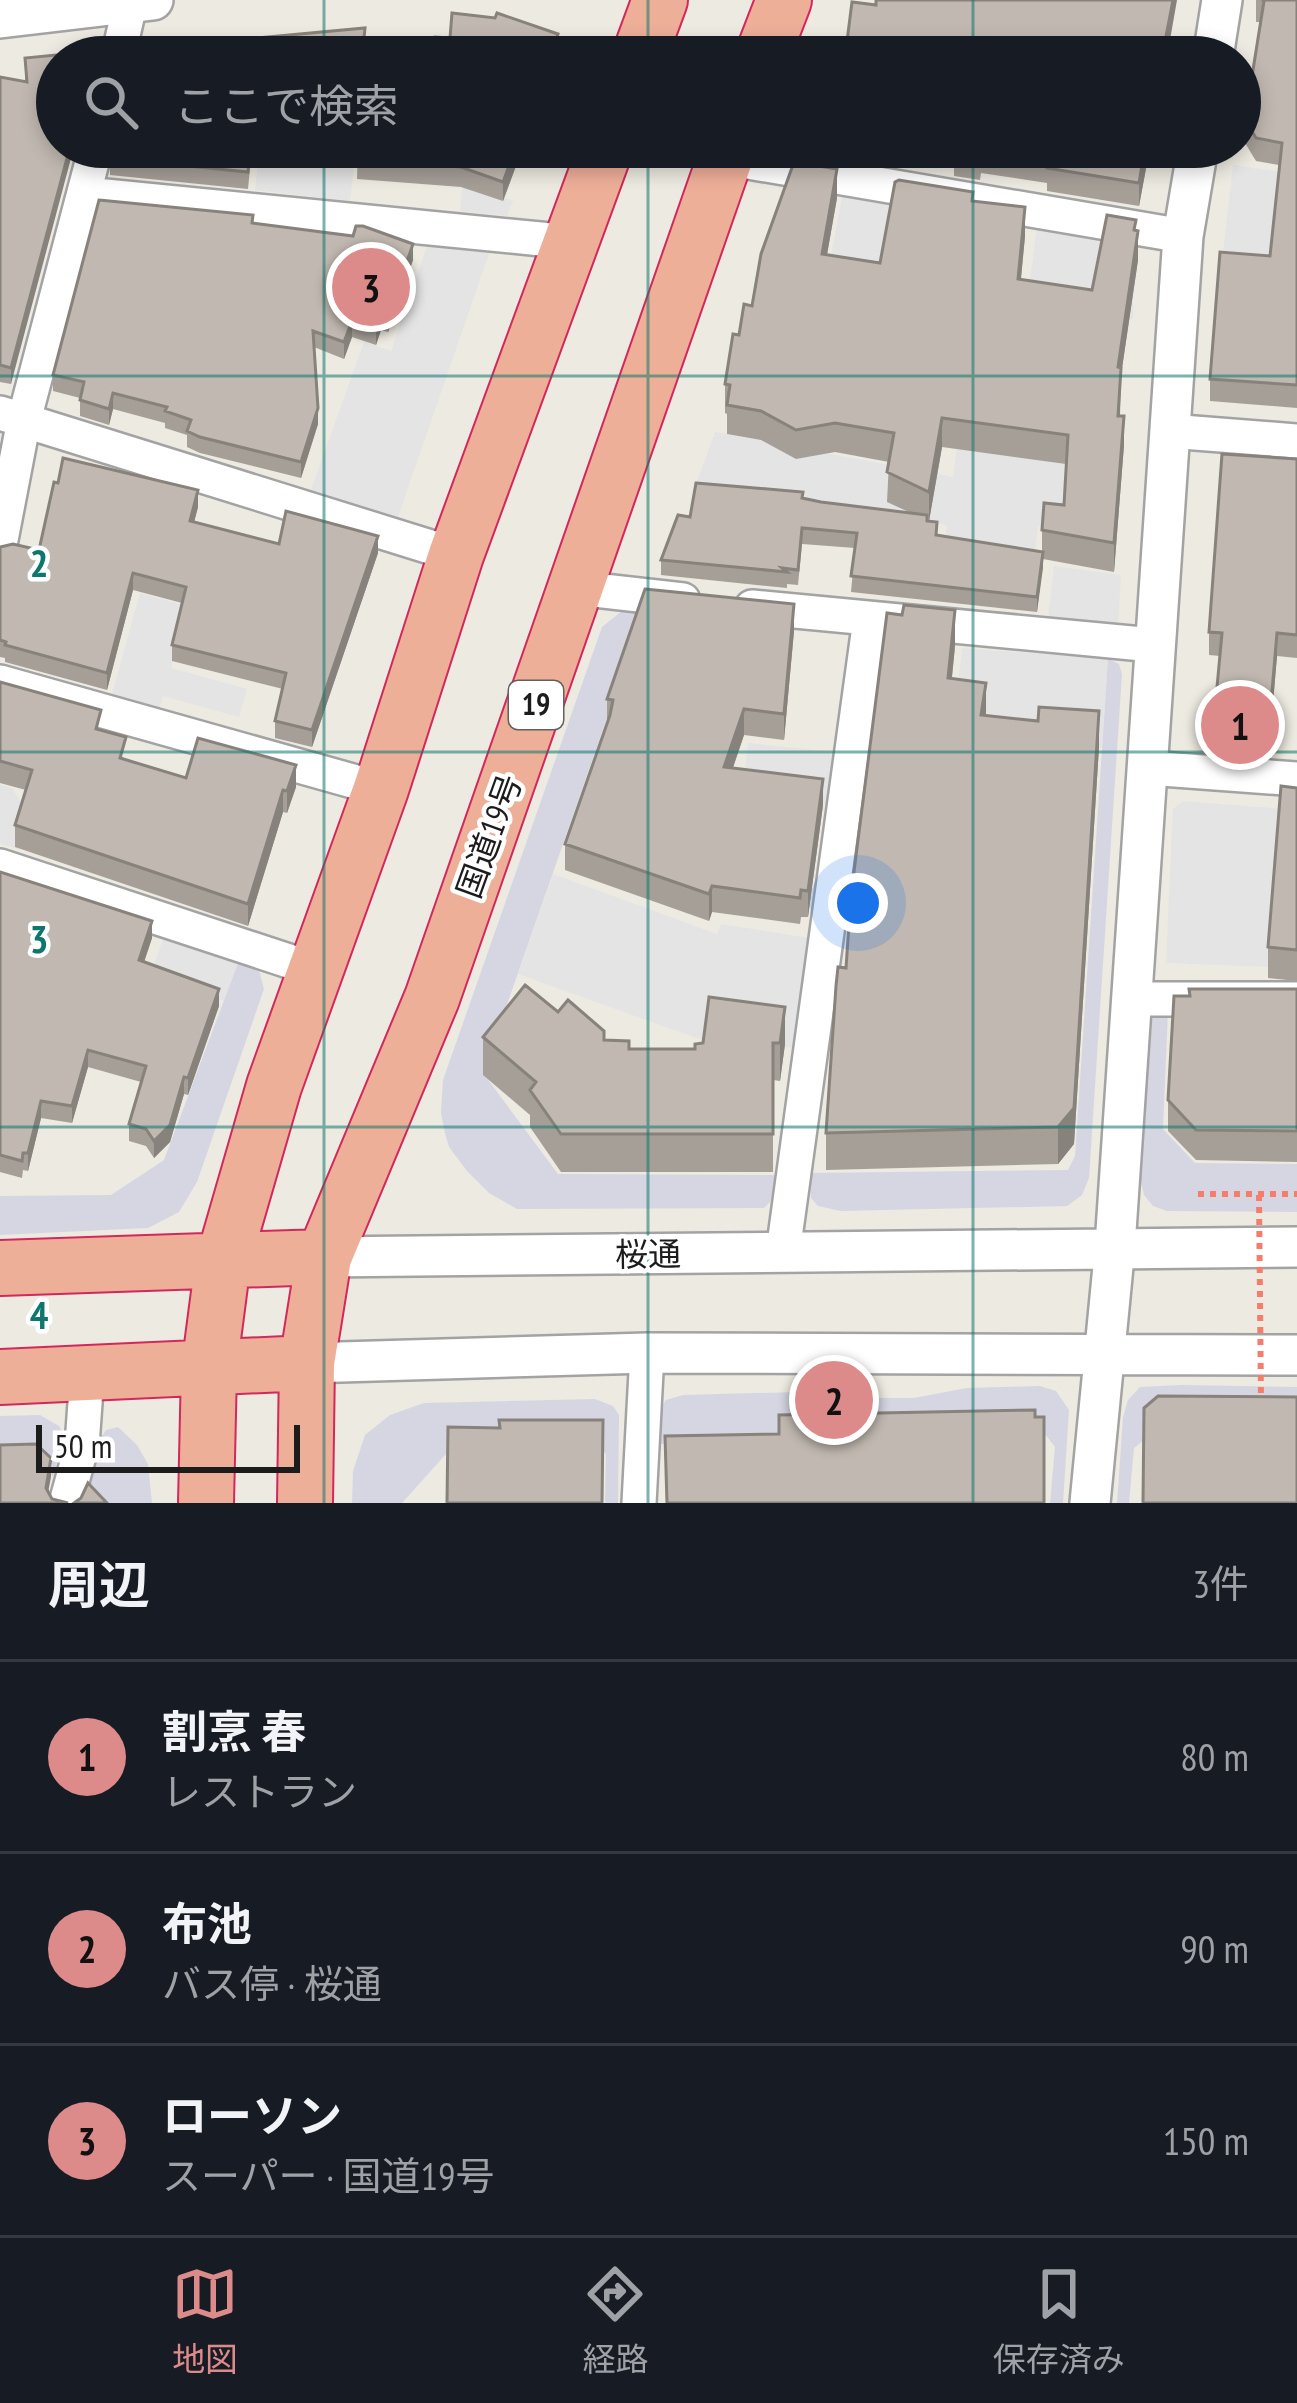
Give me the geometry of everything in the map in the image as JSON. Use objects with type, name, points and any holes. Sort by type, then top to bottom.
[{"type":"highway","points":[[647,36],[660,0]]},
{"type":"highway","points":[[771,36],[784,0]]},
{"type":"highway","points":[[206,1503],[209,1369],[223,1262],[274,1086],[382,789],[456,555],[598,168]]},
{"type":"highway","name":"国道19号","points":[[305,1503],[307,1363],[324,1257],[432,998],[722,168]]},
{"type":"highway","name":"桜通","points":[[0,1268],[324,1257]]},
{"type":"highway","points":[[0,1377],[307,1363]]},
{"type":"street","points":[[1216,36],[1222,0]]},
{"type":"street","points":[[0,18],[138,1],[126,36]]},
{"type":"street","points":[[0,545],[12,416],[91,168]]},
{"type":"street","points":[[809,168],[1183,236]]},
{"type":"street","points":[[1090,1503],[1115,1246],[1183,236],[1194,168]]},
{"type":"street","points":[[85,194],[571,242]]},
{"type":"street","points":[[12,416],[456,555]]},
{"type":"street","points":[[1169,431],[1297,441]]},
{"type":"street","points":[[577,588],[1153,645]]},
{"type":"street","points":[[783,1252],[870,619]]},
{"type":"street","points":[[0,682],[382,789]]},
{"type":"street","points":[[1148,768],[1297,779]]},
{"type":"street","points":[[0,866],[316,970]]},
{"type":"street","points":[[1131,999],[1297,999]]},
{"type":"street","name":"桜通","points":[[324,1257],[1297,1247]]},
{"type":"street","points":[[639,1503],[647,1353]]},
{"type":"street","points":[[307,1363],[647,1353],[1297,1355]]},
{"type":"street","points":[[66,1503],[82,1445],[87,1375]]},
{"type":"path","points":[[1198,1194],[1297,1194]]},
{"type":"path","points":[[1259,1195],[1262,1407]]},
{"type":"shaded area","points":[[258,168],[354,168],[350,201],[255,190]]},
{"type":"shaded area","points":[[1233,168],[1289,173],[1279,276],[1221,271]]},
{"type":"shaded area","points":[[463,183],[513,201],[507,216],[460,211]]},
{"type":"shaded area","points":[[843,191],[892,199],[876,286],[827,278]]},
{"type":"shaded area","points":[[1038,220],[1107,232],[1133,294],[1133,319],[1027,302]]},
{"type":"shaded area","points":[[429,241],[491,248],[398,517],[311,490],[364,342],[391,351]]},
{"type":"shaded area","points":[[715,432],[953,477],[957,449],[1066,460],[1063,529],[1038,526],[1034,559],[944,544],[947,525],[696,484]]},
{"type":"shaded area","points":[[1054,566],[1121,575],[1118,627],[1048,618]]},
{"type":"shaded area","points":[[140,593],[187,606],[171,668],[247,689],[239,717],[163,696],[159,709],[112,694]]},
{"type":"shaded area","points":[[622,611],[644,612],[483,1073],[558,1174],[777,1175],[764,1208],[517,1209],[489,1193],[467,1171],[445,1133],[443,1080],[602,627]]},
{"type":"shaded area","points":[[962,648],[1108,659],[1102,748],[954,717]]},
{"type":"shaded area","points":[[1108,659],[1119,664],[1122,674],[1089,1178],[1082,1195],[1067,1206],[841,1211],[818,1206],[811,1198],[809,1173],[1068,1170],[1075,1156]]},
{"type":"shaded area","points":[[748,743],[842,753],[835,805],[742,795]]},
{"type":"shaded area","points":[[0,785],[12,788],[28,814],[18,849],[0,844]]},
{"type":"shaded area","points":[[1183,801],[1283,809],[1274,967],[1166,963],[1173,809]]},
{"type":"shaded area","points":[[553,874],[717,934],[721,924],[809,938],[793,1048],[704,1033],[702,1040],[518,974]]},
{"type":"shaded area","points":[[165,934],[240,958],[224,1001],[150,976]]},
{"type":"shaded area","points":[[240,958],[259,970],[264,989],[197,1182],[179,1212],[148,1228],[0,1235],[0,1196],[111,1195],[164,1160]]},
{"type":"shaded area","points":[[1153,1009],[1168,1010],[1163,1129],[1195,1163],[1297,1164],[1297,1212],[1167,1211],[1153,1206],[1144,1195],[1140,1178]]},
{"type":"shaded area","points":[[1040,1386],[1056,1391],[1069,1410],[1063,1503],[1050,1503],[1055,1447],[1045,1434],[657,1444],[661,1408],[666,1400],[683,1395],[796,1392],[830,1398],[914,1398],[967,1388]]},
{"type":"shaded area","points":[[1140,1387],[1297,1387],[1297,1430],[1160,1427],[1134,1448],[1129,1503],[1117,1503],[1128,1400]]},
{"type":"shaded area","points":[[595,1399],[613,1406],[619,1415],[618,1503],[605,1503],[606,1454],[596,1442],[455,1444],[402,1503],[352,1503],[353,1471],[365,1435],[390,1415],[424,1403]]},
{"type":"shaded area","points":[[40,1415],[59,1426],[64,1436],[53,1477],[38,1459],[0,1460],[0,1416]]},
{"type":"shaded area","points":[[118,1427],[148,1464],[152,1503],[90,1503],[84,1497],[101,1437]]},
{"type":"building","points":[[876,0],[1173,0],[1166,36],[848,36],[852,2],[876,5]]},
{"type":"building","points":[[1297,0],[1297,385],[1210,379],[1220,252],[1270,256],[1282,143],[1261,139],[1258,36],[1264,1]]},
{"type":"building","points":[[452,13],[495,18],[497,13],[558,34],[557,36],[450,36]]},
{"type":"building","points":[[365,28],[364,36],[278,36]]},
{"type":"building","points":[[36,57],[36,168],[64,168],[11,368],[0,365],[0,77],[27,82],[25,58]]},
{"type":"building","points":[[464,168],[508,168],[503,182]]},
{"type":"building","points":[[792,168],[837,169],[822,254],[880,263],[899,180],[973,192],[972,201],[1025,207],[1018,279],[1092,290],[1107,215],[1136,220],[1118,367],[1118,416],[1124,416],[1114,543],[1042,530],[1044,503],[1064,505],[1068,435],[942,418],[929,492],[887,472],[894,433],[835,423],[796,430],[761,411],[727,405],[730,385],[725,384],[733,334],[739,335],[744,304],[752,306],[761,254]]},
{"type":"building","points":[[1047,168],[1142,168],[1139,183]]},
{"type":"building","points":[[99,200],[253,215],[252,223],[353,236],[356,226],[363,226],[413,244],[388,316],[381,313],[376,329],[352,321],[344,342],[313,331],[318,408],[301,462],[200,437],[187,431],[191,420],[165,411],[167,407],[113,393],[109,409],[80,400],[84,382],[53,375]]},
{"type":"building","points":[[1222,454],[1297,459],[1297,635],[1277,633],[1269,726],[1214,720],[1222,633],[1209,632]]},
{"type":"building","points":[[63,458],[198,490],[190,521],[279,544],[286,511],[378,536],[312,730],[275,721],[286,673],[172,645],[186,587],[133,573],[107,673],[0,640],[0,547],[13,544],[39,550]]},
{"type":"building","points":[[696,483],[803,492],[802,498],[821,502],[927,515],[927,521],[937,522],[936,535],[1043,552],[1037,597],[851,576],[857,533],[802,528],[798,570],[782,568],[787,572],[661,560],[678,515],[690,517]]},
{"type":"building","points":[[645,589],[794,604],[784,714],[744,709],[724,767],[823,779],[808,891],[801,890],[800,898],[712,886],[709,894],[565,844],[610,715],[613,700],[607,699]]},
{"type":"building","points":[[904,605],[955,610],[948,678],[986,683],[981,715],[1038,721],[1039,707],[1099,711],[1074,1108],[1058,1127],[826,1133],[838,967],[846,968],[887,613],[902,615]]},
{"type":"building","points":[[0,682],[101,710],[96,729],[126,737],[120,758],[186,778],[198,738],[296,765],[287,791],[283,790],[248,904],[15,825],[32,770],[0,761]]},
{"type":"building","points":[[1281,786],[1297,788],[1297,950],[1268,947]]},
{"type":"building","points":[[0,872],[152,921],[139,960],[219,989],[170,1125],[154,1141],[146,1129],[129,1124],[146,1066],[88,1050],[72,1106],[41,1101],[22,1161],[0,1155]]},
{"type":"building","points":[[525,985],[558,1012],[568,1000],[604,1031],[604,1040],[629,1041],[629,1049],[695,1049],[695,1044],[703,1043],[709,997],[785,1007],[780,1043],[773,1043],[773,1134],[561,1134],[530,1090],[536,1082],[483,1037]]},
{"type":"building","points":[[1189,989],[1297,989],[1297,1131],[1196,1130],[1168,1100],[1174,996],[1190,996]]},
{"type":"building","points":[[1158,1396],[1297,1397],[1297,1503],[1143,1503],[1144,1408]]},
{"type":"building","points":[[1035,1410],[1035,1417],[1044,1417],[1044,1503],[667,1503],[665,1436],[779,1434],[779,1415]]},
{"type":"building","points":[[499,1420],[603,1420],[602,1503],[447,1503],[448,1427],[500,1428]]},
{"type":"building","points":[[36,1444],[51,1458],[46,1488],[52,1499],[68,1503],[0,1503],[0,1445]]},
{"type":"building","points":[[88,1483],[107,1503],[74,1503]]},
{"type":"place","name":"ローソン","points":[[371,287]]},
{"type":"place","name":"割烹 春","points":[[1240,725]]},
{"type":"place","name":"布池","points":[[834,1400]]}]
